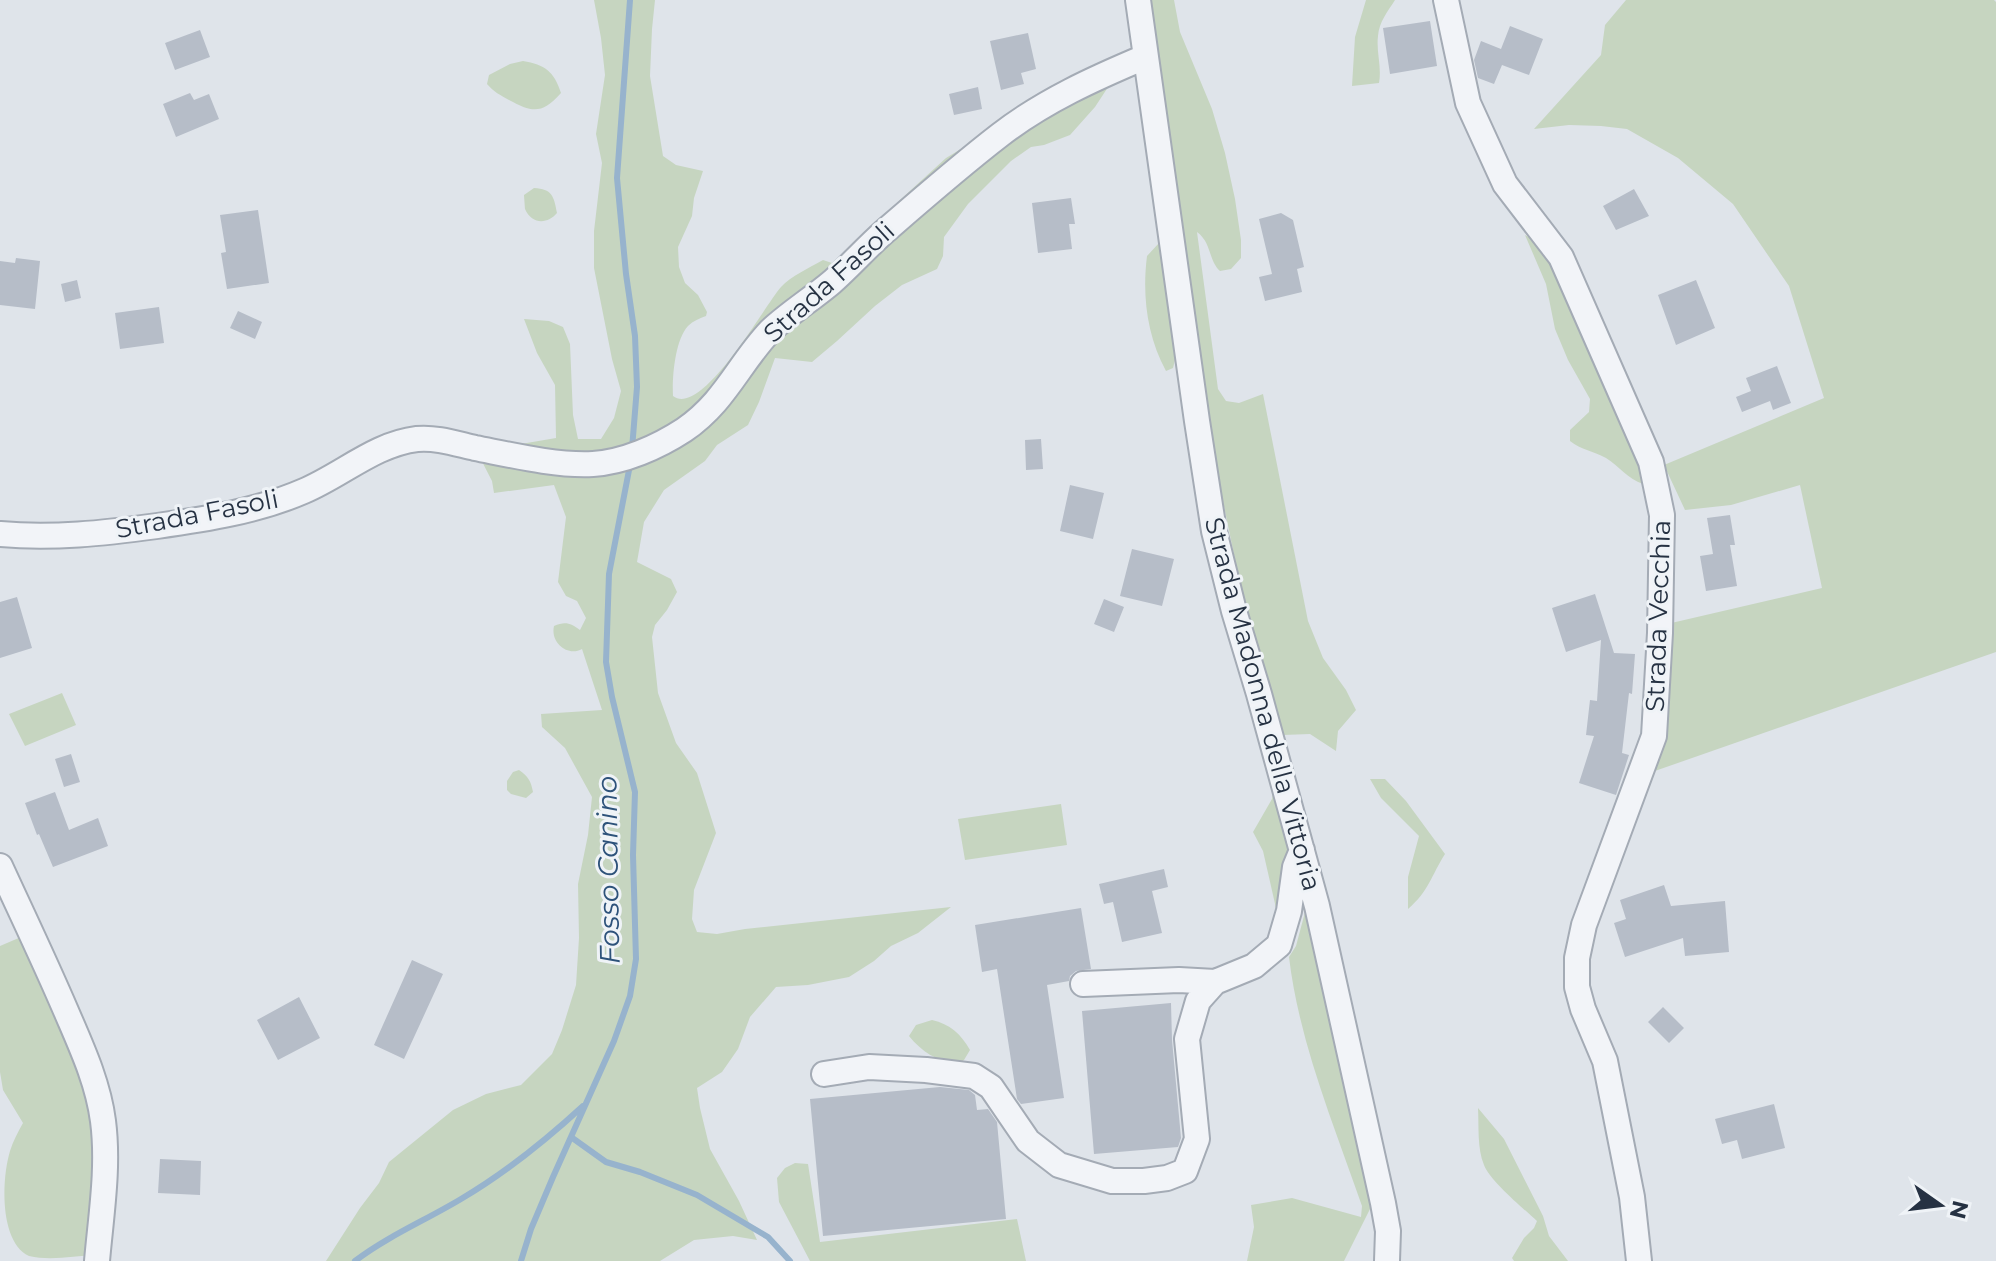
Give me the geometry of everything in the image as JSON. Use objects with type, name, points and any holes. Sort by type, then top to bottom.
[{"type":"street","name":"Strada Madonna della Vittoria","points":[[1138,0],[1214,531],[1302,850],[1353,1058],[1388,1231],[1387,1261]]},
{"type":"street","name":"Strada Vecchia","points":[[1446,0],[1468,103],[1505,184],[1561,257],[1651,462],[1662,515],[1654,736],[1589,911],[1577,958],[1577,987],[1605,1061],[1632,1197],[1639,1261]]},
{"type":"street","name":"Strada Fasoli","points":[[0,534],[81,534],[187,522],[240,512],[306,491],[383,448],[421,439],[580,464],[596,464],[647,450],[668,440],[702,416],[716,403],[769,332],[831,283],[883,233],[1002,133],[1089,81],[1145,57]]},
{"type":"street","points":[[1083,984],[1179,980],[1215,982],[1254,966],[1279,945],[1289,911],[1295,867],[1302,850]]},
{"type":"street","points":[[0,866],[48,968],[96,1086],[105,1162],[97,1261]]},
{"type":"street","points":[[824,1074],[869,1067],[974,1076],[991,1087],[1028,1141],[1059,1165],[1112,1181],[1167,1178],[1185,1171],[1197,1139],[1187,1039],[1198,1001],[1215,982]]},
{"type":"green space","points":[[594,0],[655,0],[650,76],[663,156],[676,165],[703,171],[692,216],[678,247],[679,267],[685,283],[698,295],[707,312],[706,316],[688,326],[677,349],[673,396],[685,398],[700,391],[715,377],[785,283],[823,260],[832,263],[854,247],[946,158],[979,138],[1016,133],[1114,78],[1095,107],[1070,135],[1031,147],[1011,161],[968,204],[944,237],[943,256],[937,269],[902,285],[812,362],[775,358],[748,425],[717,445],[705,461],[664,490],[644,522],[637,562],[671,579],[677,592],[655,625],[652,637],[658,693],[676,743],[697,773],[716,833],[694,890],[692,919],[697,932],[717,934],[951,907],[918,933],[891,946],[849,977],[776,987],[750,1017],[738,1049],[722,1072],[697,1088],[710,1149],[757,1240],[733,1236],[694,1240],[660,1261],[326,1261],[379,1183],[389,1162],[453,1110],[486,1094],[521,1085],[552,1054],[576,985],[578,884],[592,797],[565,748],[542,727],[541,714],[602,710],[582,649],[566,650],[557,643],[553,632],[554,626],[565,623],[580,630],[586,618],[577,601],[566,596],[558,582],[566,517],[554,485],[494,493],[492,481],[472,442],[515,445],[556,438],[555,385],[537,353],[524,319],[549,321],[563,327],[570,344],[573,415],[578,439],[601,439],[614,418],[621,391],[594,268],[594,231],[602,163],[596,134],[605,75]]},
{"type":"green space","points":[[1146,0],[1174,0],[1180,32],[1212,109],[1225,153],[1235,199],[1241,258],[1231,269],[1220,271],[1197,232],[1218,389],[1226,401],[1239,403],[1263,394],[1308,621],[1323,658],[1356,710],[1338,731],[1336,751],[1310,734],[1283,735],[1245,608],[1212,448]]},
{"type":"green space","points":[[1366,0],[1395,0],[1379,31],[1379,83],[1352,86],[1355,37]]},
{"type":"green space","points":[[1626,0],[1996,2],[1996,652],[1652,772],[1667,624],[1822,588],[1800,485],[1731,505],[1685,510],[1664,465],[1824,398],[1789,286],[1733,204],[1678,158],[1627,129],[1569,125],[1534,129],[1601,55],[1605,25]]},
{"type":"green space","points":[[523,61],[548,70],[558,85],[561,93],[543,108],[531,109],[517,104],[487,84],[489,75]]},
{"type":"green space","points":[[534,188],[545,190],[553,198],[557,213],[549,219],[536,220],[525,209],[524,195]]},
{"type":"green space","points":[[1525,235],[1549,253],[1645,458],[1643,484],[1606,458],[1570,441],[1570,430],[1589,412],[1590,399],[1555,329],[1546,284]]},
{"type":"green space","points":[[1159,243],[1175,360],[1173,368],[1166,371],[1150,330],[1145,286],[1147,256]]},
{"type":"green space","points":[[62,693],[76,725],[25,746],[9,714]]},
{"type":"green space","points":[[519,770],[529,779],[533,792],[526,798],[507,790],[507,781],[513,772]]},
{"type":"green space","points":[[1275,777],[1302,880],[1278,917],[1263,851],[1253,832],[1272,799]]},
{"type":"green space","points":[[1370,779],[1385,779],[1406,801],[1445,854],[1425,889],[1408,909],[1408,877],[1419,836],[1381,798]]},
{"type":"green space","points":[[1061,804],[1067,845],[965,860],[958,819]]},
{"type":"green space","points":[[1308,901],[1375,1193],[1344,1261],[1247,1261],[1254,1227],[1251,1205],[1292,1198],[1361,1217],[1362,1206],[1309,1052],[1294,989],[1289,957],[1296,946]]},
{"type":"green space","points":[[21,937],[98,1108],[96,1255],[29,1256],[19,1249],[8,1225],[4,1194],[7,1164],[23,1123],[3,1090],[0,1072],[0,946]]},
{"type":"green space","points":[[932,1020],[950,1027],[963,1039],[970,1050],[964,1060],[956,1065],[942,1061],[924,1051],[909,1036],[916,1025]]},
{"type":"green space","points":[[1478,1108],[1504,1139],[1543,1216],[1549,1236],[1568,1261],[1514,1261],[1512,1258],[1537,1221],[1487,1172],[1479,1144]]},
{"type":"green space","points":[[795,1163],[808,1164],[820,1242],[1017,1219],[1026,1261],[810,1261],[779,1202],[777,1178],[785,1168]]},
{"type":"building","points":[[1430,21],[1437,66],[1390,74],[1383,28]]},
{"type":"building","points":[[1510,26],[1543,39],[1529,75],[1502,65],[1494,84],[1478,78],[1474,60],[1481,41],[1501,49]]},
{"type":"building","points":[[200,30],[210,57],[175,70],[165,43]]},
{"type":"building","points":[[1028,33],[1036,69],[1021,73],[1024,84],[1001,90],[990,41]]},
{"type":"building","points":[[978,87],[982,109],[954,115],[949,94]]},
{"type":"building","points":[[190,93],[194,100],[209,94],[219,119],[176,137],[163,104]]},
{"type":"building","points":[[1634,189],[1649,216],[1616,230],[1603,206]]},
{"type":"building","points":[[1071,198],[1075,224],[1069,224],[1072,249],[1038,253],[1032,203]]},
{"type":"building","points":[[258,210],[269,283],[227,289],[221,253],[226,252],[220,215]]},
{"type":"building","points":[[1281,213],[1293,220],[1304,267],[1297,269],[1302,292],[1265,301],[1259,277],[1272,274],[1259,219]]},
{"type":"building","points":[[16,258],[40,261],[35,309],[0,305],[0,261],[15,263]]},
{"type":"building","points":[[77,280],[81,298],[65,302],[61,284]]},
{"type":"building","points":[[1696,280],[1715,328],[1676,345],[1658,295]]},
{"type":"building","points":[[159,307],[164,343],[120,349],[115,313]]},
{"type":"building","points":[[238,311],[262,322],[255,339],[230,328]]},
{"type":"building","points":[[1777,366],[1791,403],[1773,410],[1770,401],[1742,412],[1736,397],[1751,391],[1746,378]]},
{"type":"building","points":[[1041,439],[1043,469],[1026,470],[1025,440]]},
{"type":"building","points":[[1070,485],[1104,493],[1093,539],[1060,531]]},
{"type":"building","points":[[1730,515],[1735,545],[1730,545],[1737,586],[1706,591],[1700,556],[1713,554],[1707,518]]},
{"type":"building","points":[[1132,549],[1174,559],[1162,606],[1120,596]]},
{"type":"building","points":[[1595,594],[1614,653],[1635,654],[1622,753],[1629,755],[1616,795],[1579,783],[1594,736],[1586,735],[1590,700],[1597,701],[1601,640],[1566,652],[1552,608]]},
{"type":"building","points":[[17,597],[32,648],[0,658],[0,602]]},
{"type":"building","points":[[1104,599],[1124,607],[1114,632],[1094,624]]},
{"type":"building","points":[[71,754],[80,782],[64,787],[55,759]]},
{"type":"building","points":[[55,792],[69,830],[98,818],[108,846],[53,867],[25,803]]},
{"type":"building","points":[[1164,869],[1168,887],[1152,891],[1162,933],[1122,942],[1113,902],[1104,904],[1099,884]]},
{"type":"building","points":[[1664,885],[1671,906],[1725,901],[1729,952],[1685,956],[1683,938],[1625,957],[1614,923],[1626,919],[1620,900]]},
{"type":"building","points":[[1081,908],[1091,969],[1076,971],[1069,981],[1047,985],[1064,1098],[1021,1104],[1017,1099],[997,969],[982,972],[975,925]]},
{"type":"building","points":[[412,960],[443,974],[404,1059],[374,1045]]},
{"type":"building","points":[[299,997],[320,1038],[278,1060],[257,1020]]},
{"type":"building","points":[[1171,1003],[1181,1138],[1178,1147],[1094,1154],[1082,1011]]},
{"type":"building","points":[[1663,1007],[1684,1028],[1669,1043],[1648,1022]]},
{"type":"building","points":[[940,1087],[969,1090],[975,1095],[977,1110],[988,1109],[997,1122],[1006,1219],[823,1236],[810,1099]]},
{"type":"building","points":[[1774,1104],[1785,1148],[1742,1159],[1737,1140],[1722,1144],[1715,1119]]},
{"type":"building","points":[[160,1159],[201,1161],[200,1195],[158,1193]]},
{"type":"waterway","name":"Fosso Canino","points":[[630,0],[617,178],[635,336],[637,387],[632,449]]},
{"type":"waterway","name":"Fosso Canino","points":[[521,1261],[531,1229],[614,1041],[630,996],[636,959],[635,792],[606,662],[609,574],[630,465]]},
{"type":"waterway","points":[[355,1261],[493,1178],[583,1106]]},
{"type":"waterway","points":[[571,1137],[606,1162],[697,1195],[768,1237],[790,1261]]}]
